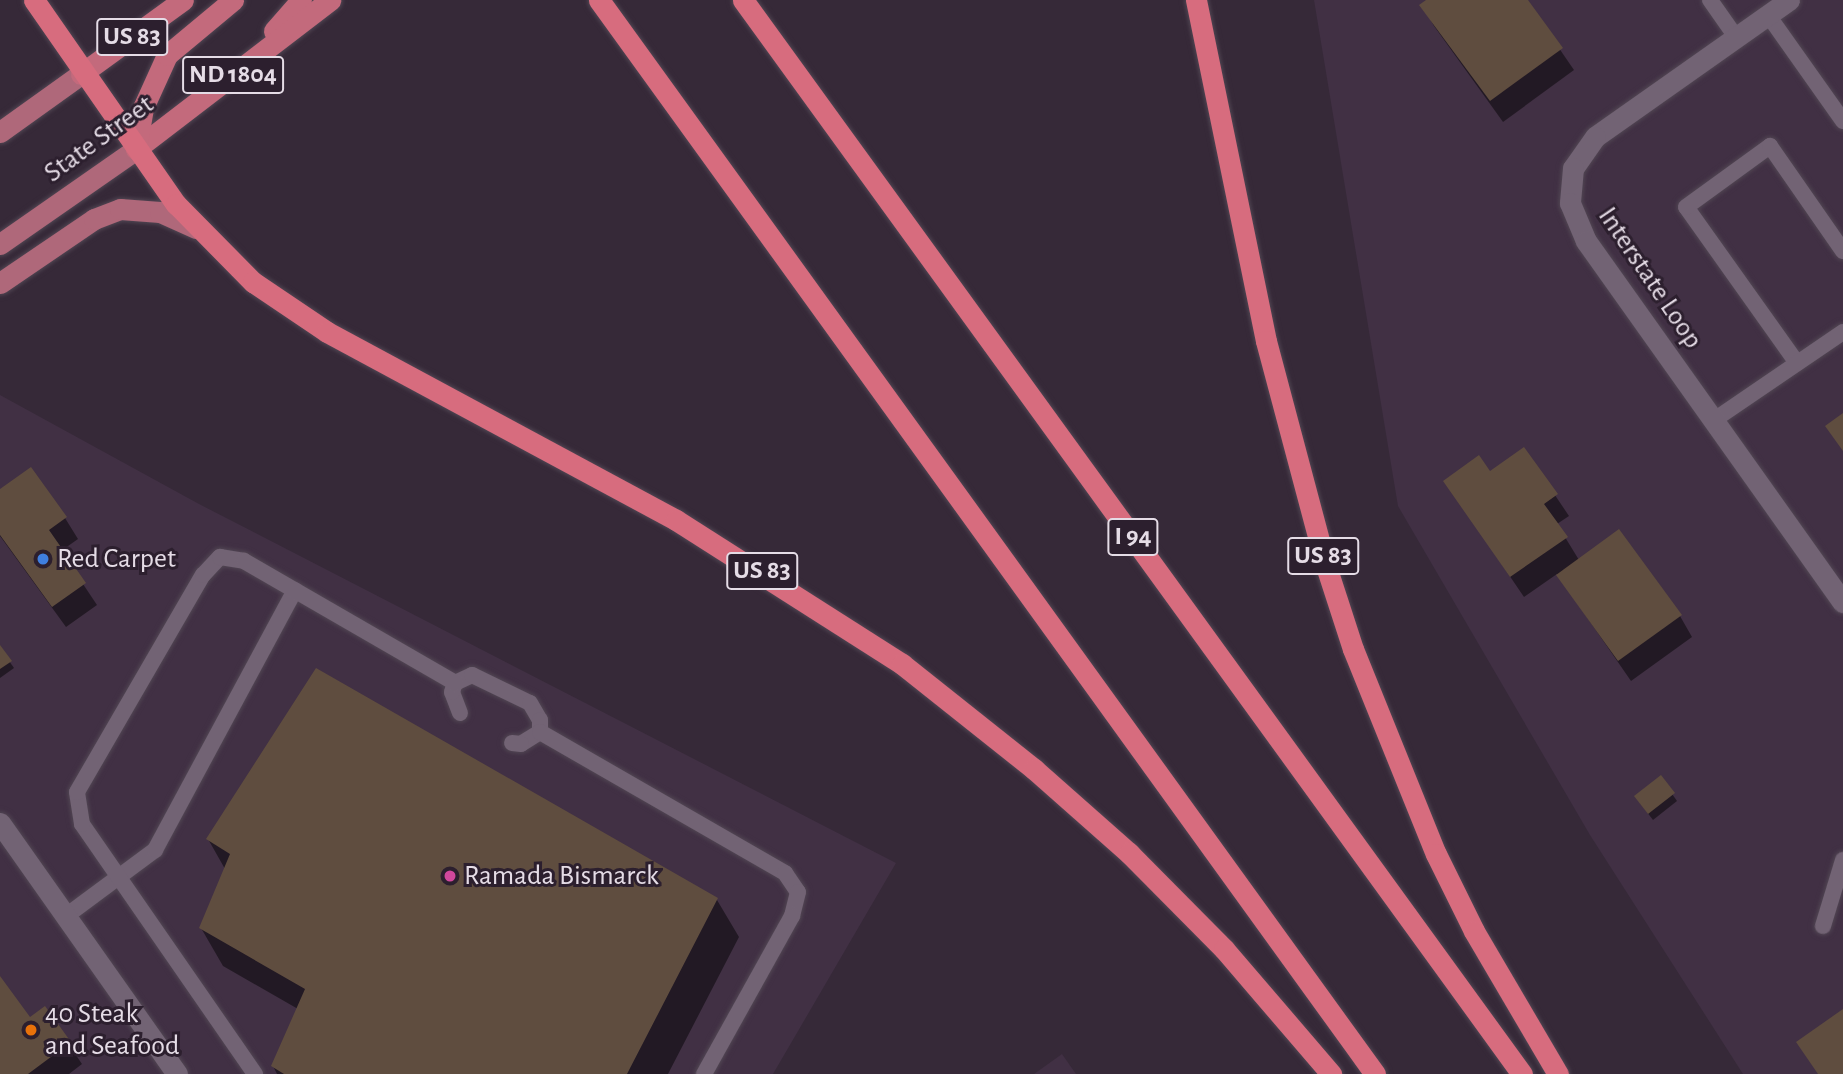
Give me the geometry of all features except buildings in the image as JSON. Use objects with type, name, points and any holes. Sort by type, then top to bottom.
[{"type":"highway","points":[[34,0],[81,74]]},
{"type":"highway","name":"US 83","points":[[183,0],[81,74],[196,228],[253,282],[316,325],[677,520],[814,604],[936,689],[1129,853],[1233,959],[1331,1074]]},
{"type":"highway","points":[[136,149],[143,108],[167,55],[233,0]]},
{"type":"highway","points":[[246,65],[301,0]]},
{"type":"highway","name":"State Street","points":[[136,149],[330,0]]},
{"type":"highway","points":[[598,0],[1375,1074]]},
{"type":"highway","name":"I 94","points":[[743,0],[1522,1074]]},
{"type":"highway","name":"US 83","points":[[1196,0],[1266,341],[1326,566],[1353,649],[1436,854],[1500,978],[1558,1074]]},
{"type":"main road","points":[[0,132],[81,74]]},
{"type":"main road","name":"State Street","points":[[0,244],[136,149]]},
{"type":"main road","points":[[0,283],[94,219],[120,209],[160,212],[196,228]]},
{"type":"street","name":"Interstate Loop","points":[[1789,0],[1595,137],[1582,151],[1569,186],[1570,204],[1586,241],[1843,602]]},
{"type":"street","points":[[0,823],[177,1074]]},
{"type":"lane","points":[[1710,0],[1736,37]]},
{"type":"lane","points":[[1768,15],[1843,121]]},
{"type":"lane","points":[[1797,363],[1686,207],[1770,146],[1843,251]]},
{"type":"lane","points":[[1714,420],[1843,332]]},
{"type":"lane","points":[[255,1074],[82,824],[77,792],[202,575],[220,557],[232,557],[295,590],[455,683]]},
{"type":"lane","points":[[66,916],[120,879],[155,850],[295,590]]},
{"type":"lane","points":[[455,683],[472,675],[482,676],[530,703],[540,720],[540,732]]},
{"type":"lane","points":[[455,683],[453,703],[460,713]]},
{"type":"lane","points":[[512,743],[521,744],[540,732]]},
{"type":"lane","points":[[540,732],[785,873],[798,892],[798,905],[704,1074]]},
{"type":"lane","points":[[1823,926],[1843,860]]},
{"type":"shaded area","points":[[1314,0],[1843,0],[1843,1074],[1743,1074],[1590,835],[1398,506]]},
{"type":"shaded area","points":[[0,395],[199,504],[896,863],[773,1074],[0,1074]]},
{"type":"shaded area","points":[[1062,1054],[1076,1074],[1034,1074]]},
{"type":"place","name":"Red Carpet","points":[[43,559]]},
{"type":"place","name":"Ramada Bismarck","points":[[450,876]]},
{"type":"place","name":"40 Steak and Seafood","points":[[31,1030]]}]
